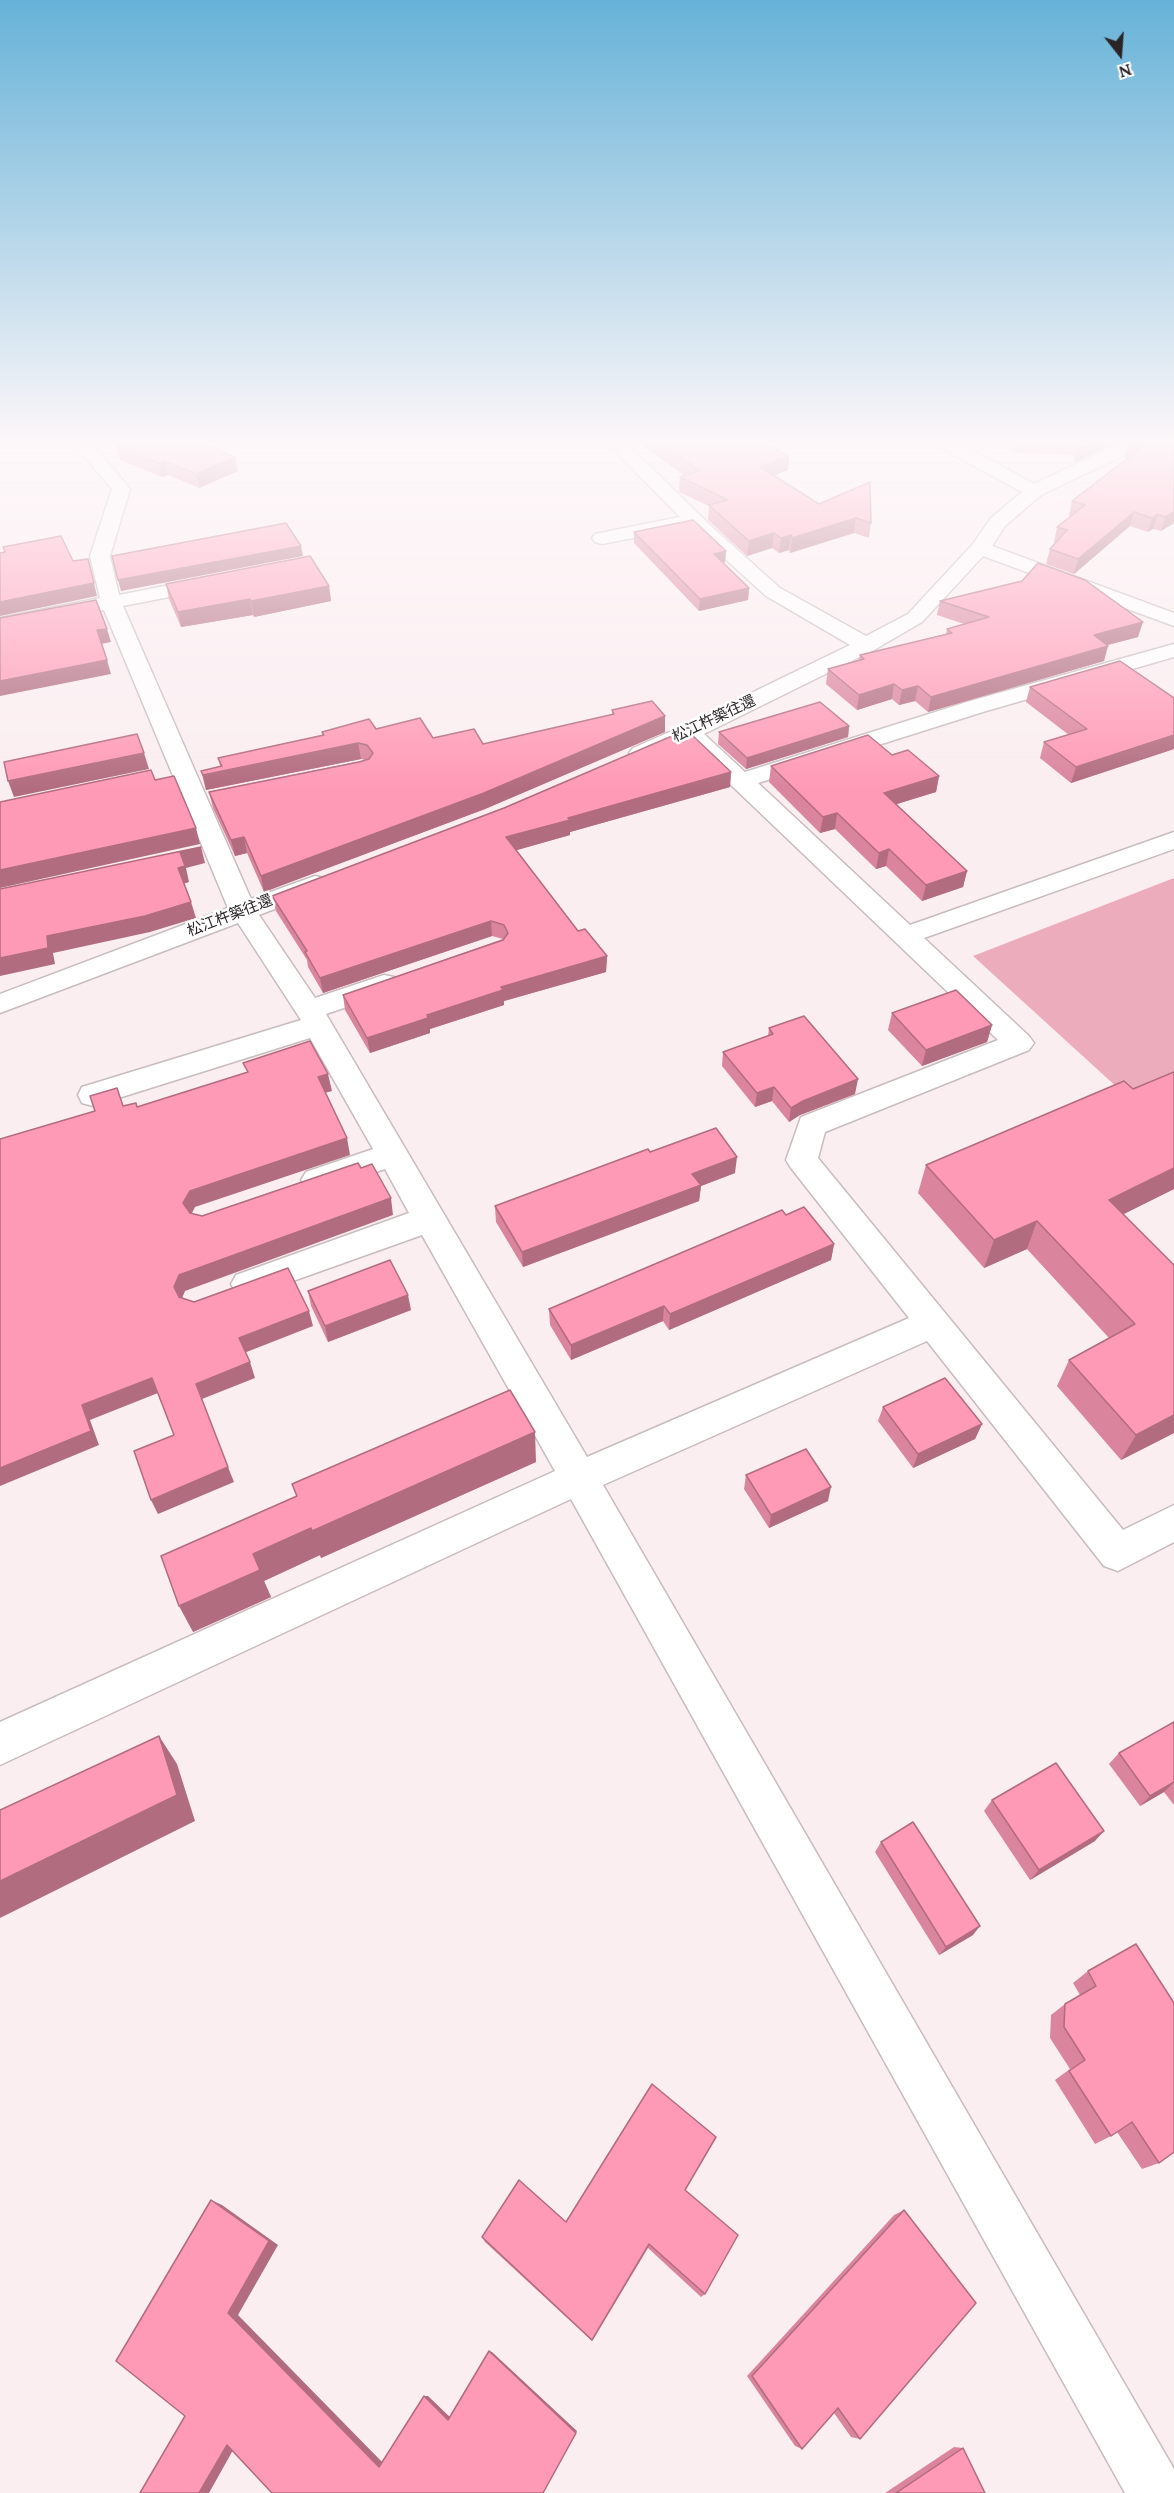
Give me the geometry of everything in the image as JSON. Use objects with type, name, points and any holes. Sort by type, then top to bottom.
[{"type":"street","points":[[100,557],[111,603],[172,774],[207,800],[206,853],[314,1017],[1156,2493]]},
{"type":"street","points":[[735,557],[773,592],[866,645]]},
{"type":"street","name":"松江杵築往還","points":[[625,760],[689,732],[866,645],[915,618],[971,557]]},
{"type":"street","points":[[1005,557],[1174,620]]},
{"type":"street","points":[[0,624],[234,578]]},
{"type":"street","points":[[741,781],[978,706],[1174,650]]},
{"type":"street","points":[[1124,665],[1149,683]]},
{"type":"street","points":[[689,732],[1019,1043],[812,1125],[802,1160],[1118,1553],[1174,1521]]},
{"type":"street","points":[[904,936],[1174,840]]},
{"type":"street","name":"松江杵築往還","points":[[0,1004],[331,878]]},
{"type":"street","points":[[93,1095],[314,1017],[407,977]]},
{"type":"street","points":[[294,1188],[392,1155]]},
{"type":"street","points":[[221,1294],[429,1219]]},
{"type":"street","points":[[0,1744],[579,1478],[933,1323]]},
{"type":"shaded area","points":[[1174,878],[1174,1085],[1131,1100],[973,956]]},
{"type":"building","points":[[0,557],[71,557],[73,561],[88,559],[94,583],[0,602]]},
{"type":"building","points":[[112,557],[240,557],[118,580]]},
{"type":"building","points":[[311,557],[329,586],[178,612],[166,584]]},
{"type":"building","points":[[659,557],[717,557],[749,588],[700,599]]},
{"type":"building","points":[[1038,563],[1085,580],[1143,622],[1094,635],[1108,646],[931,697],[918,686],[902,690],[894,684],[859,695],[828,669],[864,659],[860,655],[952,633],[947,629],[989,617],[940,601],[1022,581]]},
{"type":"building","points":[[96,600],[107,629],[97,630],[107,660],[0,681],[0,618]]},
{"type":"building","points":[[1120,661],[1174,698],[1174,735],[1076,767],[1044,742],[1087,729],[1030,687]]},
{"type":"building","points":[[652,701],[665,716],[484,793],[261,876],[244,837],[231,840],[209,792],[359,762],[369,759],[373,753],[367,745],[358,743],[203,775],[201,771],[222,766],[218,758],[324,735],[322,732],[369,719],[376,729],[420,718],[433,738],[474,729],[483,744],[614,714],[612,710]]},
{"type":"building","points":[[820,702],[849,726],[747,758],[719,732]]},
{"type":"building","points":[[679,733],[684,739],[693,736],[731,772],[506,837],[578,931],[585,929],[607,956],[501,987],[503,990],[367,1038],[343,995],[503,940],[508,933],[504,925],[491,921],[320,978],[305,952],[307,951],[272,896],[504,808]]},
{"type":"building","points":[[137,734],[144,753],[8,781],[4,762]]},
{"type":"building","points":[[868,735],[892,755],[908,750],[939,776],[884,793],[967,871],[926,885],[889,849],[879,853],[837,813],[823,817],[771,766]]},
{"type":"building","points":[[151,770],[155,780],[174,776],[196,828],[0,870],[0,802]]},
{"type":"building","points":[[201,847],[180,852],[185,866],[178,868],[191,902],[145,916],[47,936],[48,948],[0,958],[0,889]]},
{"type":"building","points":[[956,990],[992,1025],[926,1050],[892,1013]]},
{"type":"building","points":[[804,1016],[858,1079],[791,1108],[774,1087],[757,1093],[723,1052],[773,1034],[769,1028]]},
{"type":"building","points":[[310,1041],[328,1074],[318,1077],[347,1138],[190,1191],[183,1203],[190,1213],[202,1216],[358,1163],[361,1168],[372,1164],[391,1198],[179,1275],[174,1287],[179,1297],[194,1302],[288,1268],[309,1311],[239,1338],[250,1362],[196,1384],[228,1467],[151,1500],[134,1451],[174,1435],[152,1378],[82,1405],[91,1431],[0,1468],[0,1139],[95,1111],[90,1096],[117,1088],[123,1106],[136,1103],[137,1107],[248,1072],[243,1063]]},
{"type":"building","points":[[1174,1072],[1174,1168],[1109,1200],[1174,1265],[1174,1415],[1136,1435],[1069,1360],[1135,1324],[1037,1221],[994,1240],[926,1165],[1124,1081],[1133,1089]]},
{"type":"building","points":[[716,1128],[737,1157],[692,1174],[701,1185],[522,1252],[495,1206],[648,1149],[650,1152]]},
{"type":"building","points":[[804,1207],[834,1244],[670,1314],[664,1306],[571,1345],[549,1309],[782,1210],[786,1215]]},
{"type":"building","points":[[390,1260],[408,1295],[325,1326],[308,1291]]},
{"type":"building","points":[[945,1378],[982,1424],[918,1454],[883,1407]]},
{"type":"building","points":[[510,1390],[535,1432],[312,1531],[311,1528],[253,1554],[260,1570],[179,1606],[161,1556],[297,1496],[292,1484]]},
{"type":"building","points":[[806,1449],[831,1487],[771,1515],[746,1475]]},
{"type":"building","points":[[1174,1722],[1174,1782],[1150,1796],[1119,1753]]},
{"type":"building","points":[[159,1736],[177,1795],[0,1881],[0,1810]]},
{"type":"building","points":[[1056,1763],[1104,1831],[1039,1870],[992,1800]]},
{"type":"building","points":[[913,1822],[980,1926],[946,1947],[881,1842]]},
{"type":"building","points":[[1136,1944],[1174,2003],[1174,2152],[1159,2163],[1132,2122],[1111,2136],[1069,2071],[1085,2060],[1064,2027],[1065,2004],[1096,1986],[1088,1971]]},
{"type":"building","points":[[652,2084],[716,2137],[685,2190],[738,2235],[705,2294],[649,2244],[592,2340],[482,2237],[519,2180],[566,2222]]},
{"type":"building","points":[[211,2200],[269,2241],[228,2313],[379,2467],[424,2396],[448,2420],[489,2351],[576,2433],[543,2493],[272,2493],[227,2445],[199,2493],[140,2493],[185,2416],[116,2361]]},
{"type":"building","points":[[904,2210],[976,2303],[860,2439],[838,2408],[802,2449],[752,2376]]},
{"type":"building","points":[[963,2448],[985,2493],[896,2493]]}]
